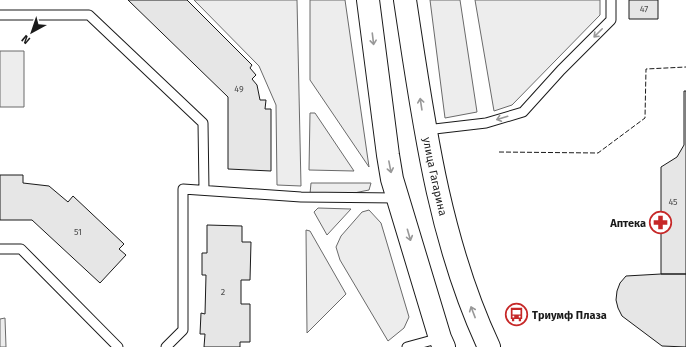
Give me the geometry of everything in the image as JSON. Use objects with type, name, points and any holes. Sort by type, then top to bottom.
[{"type":"main road","points":[[368,0],[392,179],[442,343]]},
{"type":"main road","name":"улица Гагарина","points":[[405,0],[425,130],[440,202],[457,266],[474,316],[489,347]]},
{"type":"lane","points":[[425,130],[486,123],[523,112],[561,70],[611,20],[611,0]]},
{"type":"lane","points":[[0,15],[89,15],[203,123],[204,190]]},
{"type":"lane","points":[[166,347],[183,330],[183,189],[301,198],[398,198]]},
{"type":"lane","points":[[0,249],[21,249],[118,347]]},
{"type":"lane","points":[[407,347],[442,343]]},
{"type":"shaded area","points":[[194,0],[297,0],[301,186],[277,185],[276,105],[259,66]]},
{"type":"shaded area","points":[[310,0],[345,0],[369,167],[310,80]]},
{"type":"shaded area","points":[[430,0],[460,0],[477,112],[445,118]]},
{"type":"shaded area","points":[[475,0],[600,0],[600,15],[512,105],[494,111]]},
{"type":"shaded area","points":[[0,51],[24,51],[24,107],[0,107]]},
{"type":"shaded area","points":[[310,113],[315,113],[354,171],[309,170]]},
{"type":"shaded area","points":[[311,183],[371,183],[369,190],[354,193],[310,194]]},
{"type":"shaded area","points":[[318,208],[351,209],[327,235],[314,212]]},
{"type":"shaded area","points":[[369,210],[381,223],[409,317],[404,328],[388,341],[340,260],[336,247],[341,236],[362,212]]},
{"type":"shaded area","points":[[306,230],[310,231],[346,294],[307,333]]},
{"type":"shaded area","points":[[5,318],[6,347],[0,347],[0,319]]},
{"type":"building","points":[[128,0],[187,0],[252,65],[250,68],[256,75],[252,79],[257,85],[260,100],[266,100],[265,109],[271,109],[271,171],[228,169],[228,97]]},
{"type":"building","points":[[629,0],[658,0],[658,19],[629,19]]},
{"type":"building","points":[[684,91],[686,91],[686,274],[661,274],[661,167],[677,157],[684,145]]},
{"type":"building","points":[[0,175],[23,175],[23,183],[49,186],[68,202],[73,196],[124,244],[119,249],[126,255],[100,283],[32,220],[0,220]]},
{"type":"building","points":[[207,225],[242,226],[242,242],[251,242],[250,280],[241,280],[241,304],[250,304],[250,342],[240,342],[240,347],[204,347],[205,334],[200,334],[201,313],[205,314],[206,275],[202,275],[202,253],[207,253]]},
{"type":"building","points":[[686,274],[686,347],[662,346],[622,316],[618,308],[616,300],[617,291],[620,283],[626,276]]},
{"type":"fence","points":[[499,152],[598,153],[645,118],[646,69],[686,67]]},
{"type":"place","name":"Аптека","points":[[661,223]]},
{"type":"place","name":"Триумф Плаза","points":[[516,315]]}]
